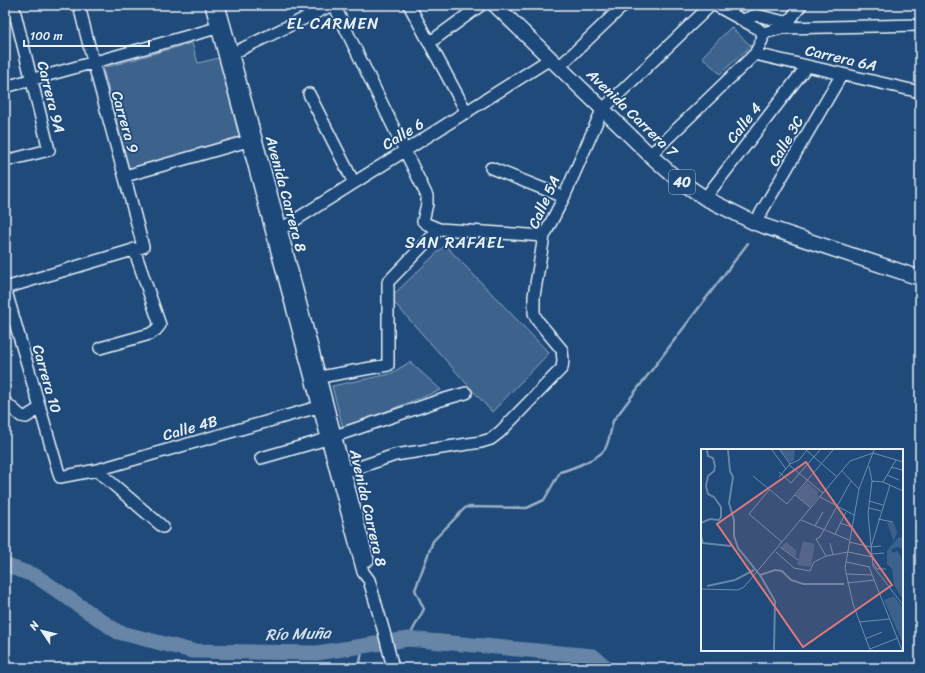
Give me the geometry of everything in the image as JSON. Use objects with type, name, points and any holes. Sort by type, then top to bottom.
[{"type":"main road","name":"Avenida Carrera 7","points":[[495,5],[650,155],[677,179],[705,198],[755,223],[920,278]]},
{"type":"street","name":"Carrera 9","points":[[79,5],[93,63],[126,176],[139,248],[160,325],[150,334],[100,348]]},
{"type":"street","name":"Avenida Carrera 8","points":[[211,5],[217,28],[228,55],[323,406],[363,572],[369,580]]},
{"type":"street","name":"Avenida Carrera 8","points":[[219,5],[228,55],[248,141],[320,377],[323,406]]},
{"type":"street","points":[[228,55],[333,5],[427,196],[427,204],[423,221],[439,229],[544,236]]},
{"type":"street","points":[[409,5],[467,113]]},
{"type":"street","points":[[429,43],[481,5]]},
{"type":"street","name":"Calle 6","points":[[276,231],[404,151],[554,63],[624,5]]},
{"type":"street","points":[[602,110],[712,5]]},
{"type":"street","points":[[715,5],[764,33],[782,28],[920,25]]},
{"type":"street","points":[[743,20],[756,15],[785,22],[790,20],[802,5]]},
{"type":"street","name":"Carrera 9A","points":[[5,161],[49,150],[31,80],[11,12]]},
{"type":"street","points":[[5,87],[217,28]]},
{"type":"street","points":[[650,155],[755,54],[764,33]]},
{"type":"street","name":"Carrera 6A","points":[[755,54],[920,92]]},
{"type":"street","name":"Calle 4","points":[[705,198],[807,66]]},
{"type":"street","name":"Calle 3C","points":[[755,223],[842,74]]},
{"type":"street","points":[[309,94],[354,183]]},
{"type":"street","name":"Calle 5A","points":[[345,472],[395,455],[491,439],[500,432],[562,368],[564,360],[562,350],[537,320],[534,313],[534,296],[544,236],[564,197],[602,110]]},
{"type":"street","points":[[126,176],[248,141]]},
{"type":"street","points":[[491,168],[564,197]]},
{"type":"street","points":[[320,377],[388,365],[388,282],[439,229]]},
{"type":"street","points":[[5,288],[139,248]]},
{"type":"street","name":"Carrera 10","points":[[5,288],[60,477]]},
{"type":"street","points":[[261,458],[466,393]]},
{"type":"street","points":[[5,402],[21,416],[26,417],[40,408]]},
{"type":"street","name":"Calle 4B","points":[[60,477],[97,470],[323,406]]},
{"type":"street","name":"Avenida Carrera 8","points":[[331,437],[345,472],[370,567],[369,580]]},
{"type":"street","points":[[97,470],[163,527]]},
{"type":"street","points":[[369,580],[393,668]]},
{"type":"shaded area","points":[[731,27],[751,46],[720,74],[702,57]]},
{"type":"shaded area","points":[[192,43],[198,63],[219,58],[240,140],[129,169],[103,68]]},
{"type":"shaded area","points":[[445,245],[549,353],[492,412],[390,298]]},
{"type":"shaded area","points":[[410,362],[441,390],[343,428],[332,386],[390,374]]},
{"type":"waterway","points":[[408,639],[424,609],[415,590],[433,541],[466,507],[527,508],[544,500],[560,472],[585,463],[602,452],[608,443],[613,421],[748,243]]},
{"type":"waterway","name":"Río Muña","points":[[5,565],[36,576],[118,632],[192,651],[317,653],[408,639],[593,656],[607,668]]},
{"type":"waterway","points":[[359,668],[363,646]]},
{"type":"district","name":"EL CARMEN","points":[[333,23]]},
{"type":"district","name":"SAN RAFAEL","points":[[455,242]]}]
